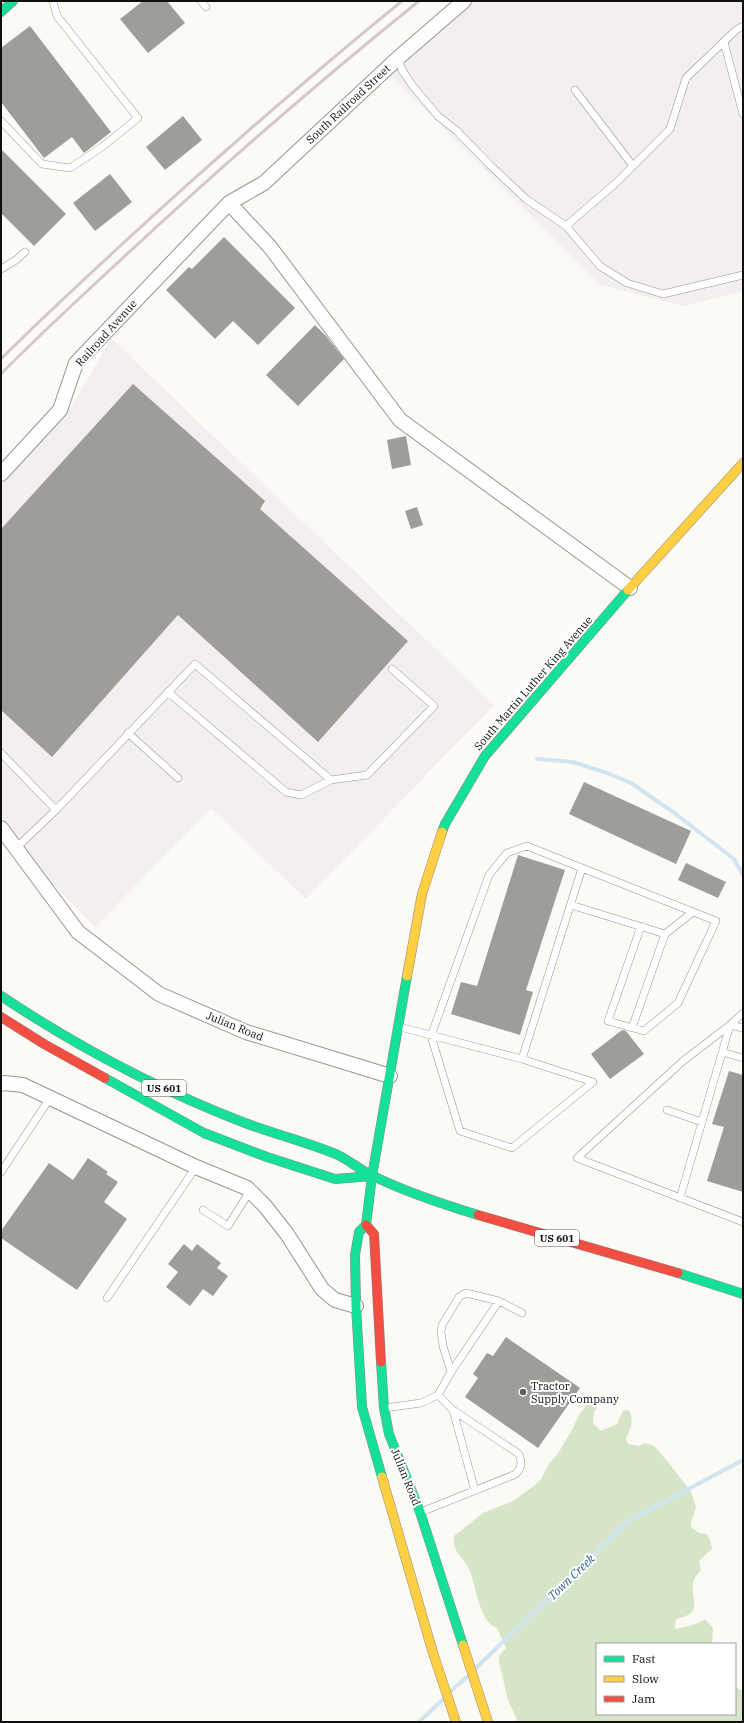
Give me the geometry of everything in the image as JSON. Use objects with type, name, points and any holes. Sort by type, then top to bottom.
[{"type":"main road","points":[[1,12],[14,1]]},
{"type":"main road","name":"South Martin Luther King Avenue","points":[[390,1076],[422,894],[445,824],[485,756],[630,588],[743,463]]},
{"type":"main road","name":"US 601","points":[[1,996],[42,1023],[108,1061],[183,1098],[245,1123],[338,1155],[372,1176],[448,1206],[644,1263],[743,1294]]},
{"type":"main road","name":"US 601","points":[[1,1017],[44,1044],[204,1133],[267,1157],[335,1179],[372,1176]]},
{"type":"main road","name":"Julian Road","points":[[390,1076],[372,1176],[366,1225],[359,1232],[355,1255],[356,1306],[362,1407],[433,1653],[455,1718]]},
{"type":"main road","name":"Julian Road","points":[[366,1225],[374,1234],[384,1408],[389,1434],[420,1512],[488,1722]]},
{"type":"street","name":"South Railroad Street","points":[[229,203],[264,183],[398,58],[464,1]]},
{"type":"street","name":"Railroad Avenue","points":[[1,474],[60,410],[76,363],[229,203]]},
{"type":"street","points":[[229,203],[270,247],[400,420],[630,588]]},
{"type":"street","name":"Julian Road","points":[[1,828],[78,932],[159,994],[246,1032],[390,1076]]},
{"type":"street","points":[[1,1084],[23,1085],[196,1167],[247,1188],[265,1206],[287,1234],[322,1289],[335,1300],[356,1306]]},
{"type":"lane","points":[[1,121],[42,164],[70,168],[102,147],[138,118],[58,16],[53,1]]},
{"type":"lane","points":[[201,1],[206,7]]},
{"type":"lane","points":[[566,226],[633,166],[670,129],[686,78],[736,30],[743,26]]},
{"type":"lane","points":[[724,42],[743,114]]},
{"type":"lane","points":[[398,58],[402,70],[412,85],[438,116],[457,131],[526,199],[566,226],[600,266],[627,283],[662,294],[743,275]]},
{"type":"lane","points":[[575,90],[633,166]]},
{"type":"lane","points":[[1,270],[25,252]]},
{"type":"lane","points":[[16,848],[56,810],[195,664],[331,780]]},
{"type":"lane","points":[[168,692],[286,792],[302,795],[331,780],[367,775],[434,706],[392,669]]},
{"type":"lane","points":[[128,733],[178,778]]},
{"type":"lane","points":[[1,753],[56,810]]},
{"type":"lane","points":[[398,1027],[432,1036],[522,1059],[593,1082],[512,1148],[460,1131],[432,1036],[489,875],[507,853],[527,846],[716,921],[678,1003],[644,1031],[608,1021],[641,926]]},
{"type":"lane","points":[[522,1059],[582,868]]},
{"type":"lane","points":[[571,905],[665,934]]},
{"type":"lane","points":[[632,1028],[665,934],[693,912]]},
{"type":"lane","points":[[743,1013],[730,1025],[683,1061],[577,1158],[743,1222]]},
{"type":"lane","points":[[730,1025],[743,1028]]},
{"type":"lane","points":[[680,1198],[730,1025]]},
{"type":"lane","points":[[722,1052],[743,1058]]},
{"type":"lane","points":[[1,1172],[50,1098]]},
{"type":"lane","points":[[667,1110],[702,1122]]},
{"type":"lane","points":[[107,1298],[196,1167]]},
{"type":"lane","points":[[203,1210],[228,1226],[250,1191]]},
{"type":"lane","points":[[451,1372],[441,1332],[442,1325],[459,1297],[466,1293],[499,1301],[522,1313]]},
{"type":"lane","points":[[384,1408],[421,1403],[438,1395],[451,1372],[499,1301]]},
{"type":"lane","points":[[420,1512],[516,1474],[522,1468],[522,1461],[519,1454],[454,1410],[438,1395]]},
{"type":"lane","points":[[454,1410],[474,1491]]},
{"type":"shaded area","points":[[463,1],[743,1],[743,291],[684,306],[600,285],[380,65]]},
{"type":"shaded area","points":[[111,338],[494,705],[306,899],[211,808],[95,927],[37,867],[1,815],[1,484],[71,408]]},
{"type":"green space","points":[[587,1404],[599,1404],[594,1412],[593,1423],[601,1431],[617,1424],[623,1411],[629,1410],[632,1421],[626,1438],[628,1444],[639,1446],[645,1443],[654,1446],[669,1463],[691,1492],[696,1507],[690,1526],[699,1533],[707,1534],[712,1549],[699,1561],[701,1570],[696,1576],[693,1586],[694,1609],[691,1613],[676,1619],[675,1629],[694,1624],[705,1619],[713,1628],[712,1643],[596,1643],[596,1715],[736,1715],[736,1688],[743,1691],[743,1722],[518,1722],[508,1700],[499,1662],[499,1656],[506,1648],[497,1628],[491,1625],[486,1619],[479,1604],[470,1571],[455,1547],[454,1536],[483,1513],[513,1501],[535,1485],[541,1479],[549,1464],[557,1455],[579,1415]]},
{"type":"building","points":[[143,1],[167,1],[185,23],[148,53],[120,19]]},
{"type":"building","points":[[30,26],[111,132],[84,153],[72,137],[44,158],[1,102],[1,48]]},
{"type":"building","points":[[183,116],[202,140],[165,170],[146,147]]},
{"type":"building","points":[[1,149],[66,214],[34,246],[1,213]]},
{"type":"building","points":[[110,174],[132,202],[95,231],[73,203]]},
{"type":"building","points":[[224,237],[295,308],[258,345],[233,321],[215,339],[166,290],[189,267],[192,269]]},
{"type":"building","points":[[315,325],[326,336],[344,359],[298,406],[266,375]]},
{"type":"building","points":[[133,384],[265,501],[260,509],[408,641],[318,742],[178,615],[52,757],[1,710],[1,529]]},
{"type":"building","points":[[406,436],[411,465],[392,469],[387,440]]},
{"type":"building","points":[[417,507],[423,525],[411,529],[405,511]]},
{"type":"building","points":[[584,782],[691,831],[676,864],[569,814]]},
{"type":"building","points":[[518,855],[565,870],[526,990],[533,992],[520,1035],[451,1014],[461,982],[477,986]]},
{"type":"building","points":[[686,863],[726,882],[718,898],[678,880]]},
{"type":"building","points":[[622,1030],[626,1031],[644,1054],[610,1079],[591,1054]]},
{"type":"building","points":[[729,1071],[743,1075],[743,1192],[707,1181],[724,1127],[712,1124]]},
{"type":"building","points":[[88,1158],[108,1172],[106,1174],[118,1182],[104,1202],[127,1219],[77,1290],[1,1238],[1,1231],[49,1163],[73,1180]]},
{"type":"building","points":[[184,1244],[192,1251],[197,1244],[221,1263],[217,1268],[228,1276],[213,1296],[203,1289],[190,1306],[166,1287],[178,1272],[168,1264]]},
{"type":"building","name":"Tractor Supply Company","points":[[506,1337],[580,1388],[538,1448],[465,1397],[478,1378],[473,1374],[487,1353],[493,1356]]},
{"type":"waterway","points":[[537,759],[573,762],[607,773],[631,783],[673,812],[734,859],[743,875]]},
{"type":"waterway","name":"Town Creek","points":[[476,1668],[628,1521],[743,1460]]},
{"type":"waterway","name":"Town Creek","points":[[451,1691],[467,1677]]},
{"type":"waterway","name":"Town Creek","points":[[419,1722],[442,1700]]},
{"type":"railway","points":[[1,359],[74,289],[188,184],[294,91],[402,1]]},
{"type":"railway","points":[[1,374],[126,255],[270,125],[419,1]]},
{"type":"traffic: fast","points":[[1,12],[13,1]]},
{"type":"traffic: fast","points":[[442,832],[445,824],[485,756],[628,590]]},
{"type":"traffic: fast","points":[[382,1477],[362,1407],[356,1306],[355,1255],[359,1232],[366,1225],[372,1176],[407,976]]},
{"type":"traffic: fast","points":[[1,996],[89,1050],[150,1082],[245,1123],[336,1154],[368,1174],[398,1187],[451,1207],[478,1215]]},
{"type":"traffic: fast","points":[[105,1078],[204,1133],[267,1157],[335,1179],[372,1176]]},
{"type":"traffic: fast","points":[[678,1273],[743,1294]]},
{"type":"traffic: fast","points":[[381,1362],[384,1408],[389,1434],[420,1512],[463,1645]]},
{"type":"traffic: slow","points":[[628,590],[743,463]]},
{"type":"traffic: slow","points":[[407,976],[422,894],[442,832]]},
{"type":"traffic: slow","points":[[382,1477],[433,1653],[456,1722]]},
{"type":"traffic: slow","points":[[463,1645],[488,1722]]},
{"type":"traffic: jam","points":[[1,1017],[44,1044],[105,1078]]},
{"type":"traffic: jam","points":[[478,1215],[678,1273]]},
{"type":"traffic: jam","points":[[366,1225],[374,1234],[381,1362]]},
{"type":"place","name":"Tractor Supply Company","points":[[523,1392]]}]
